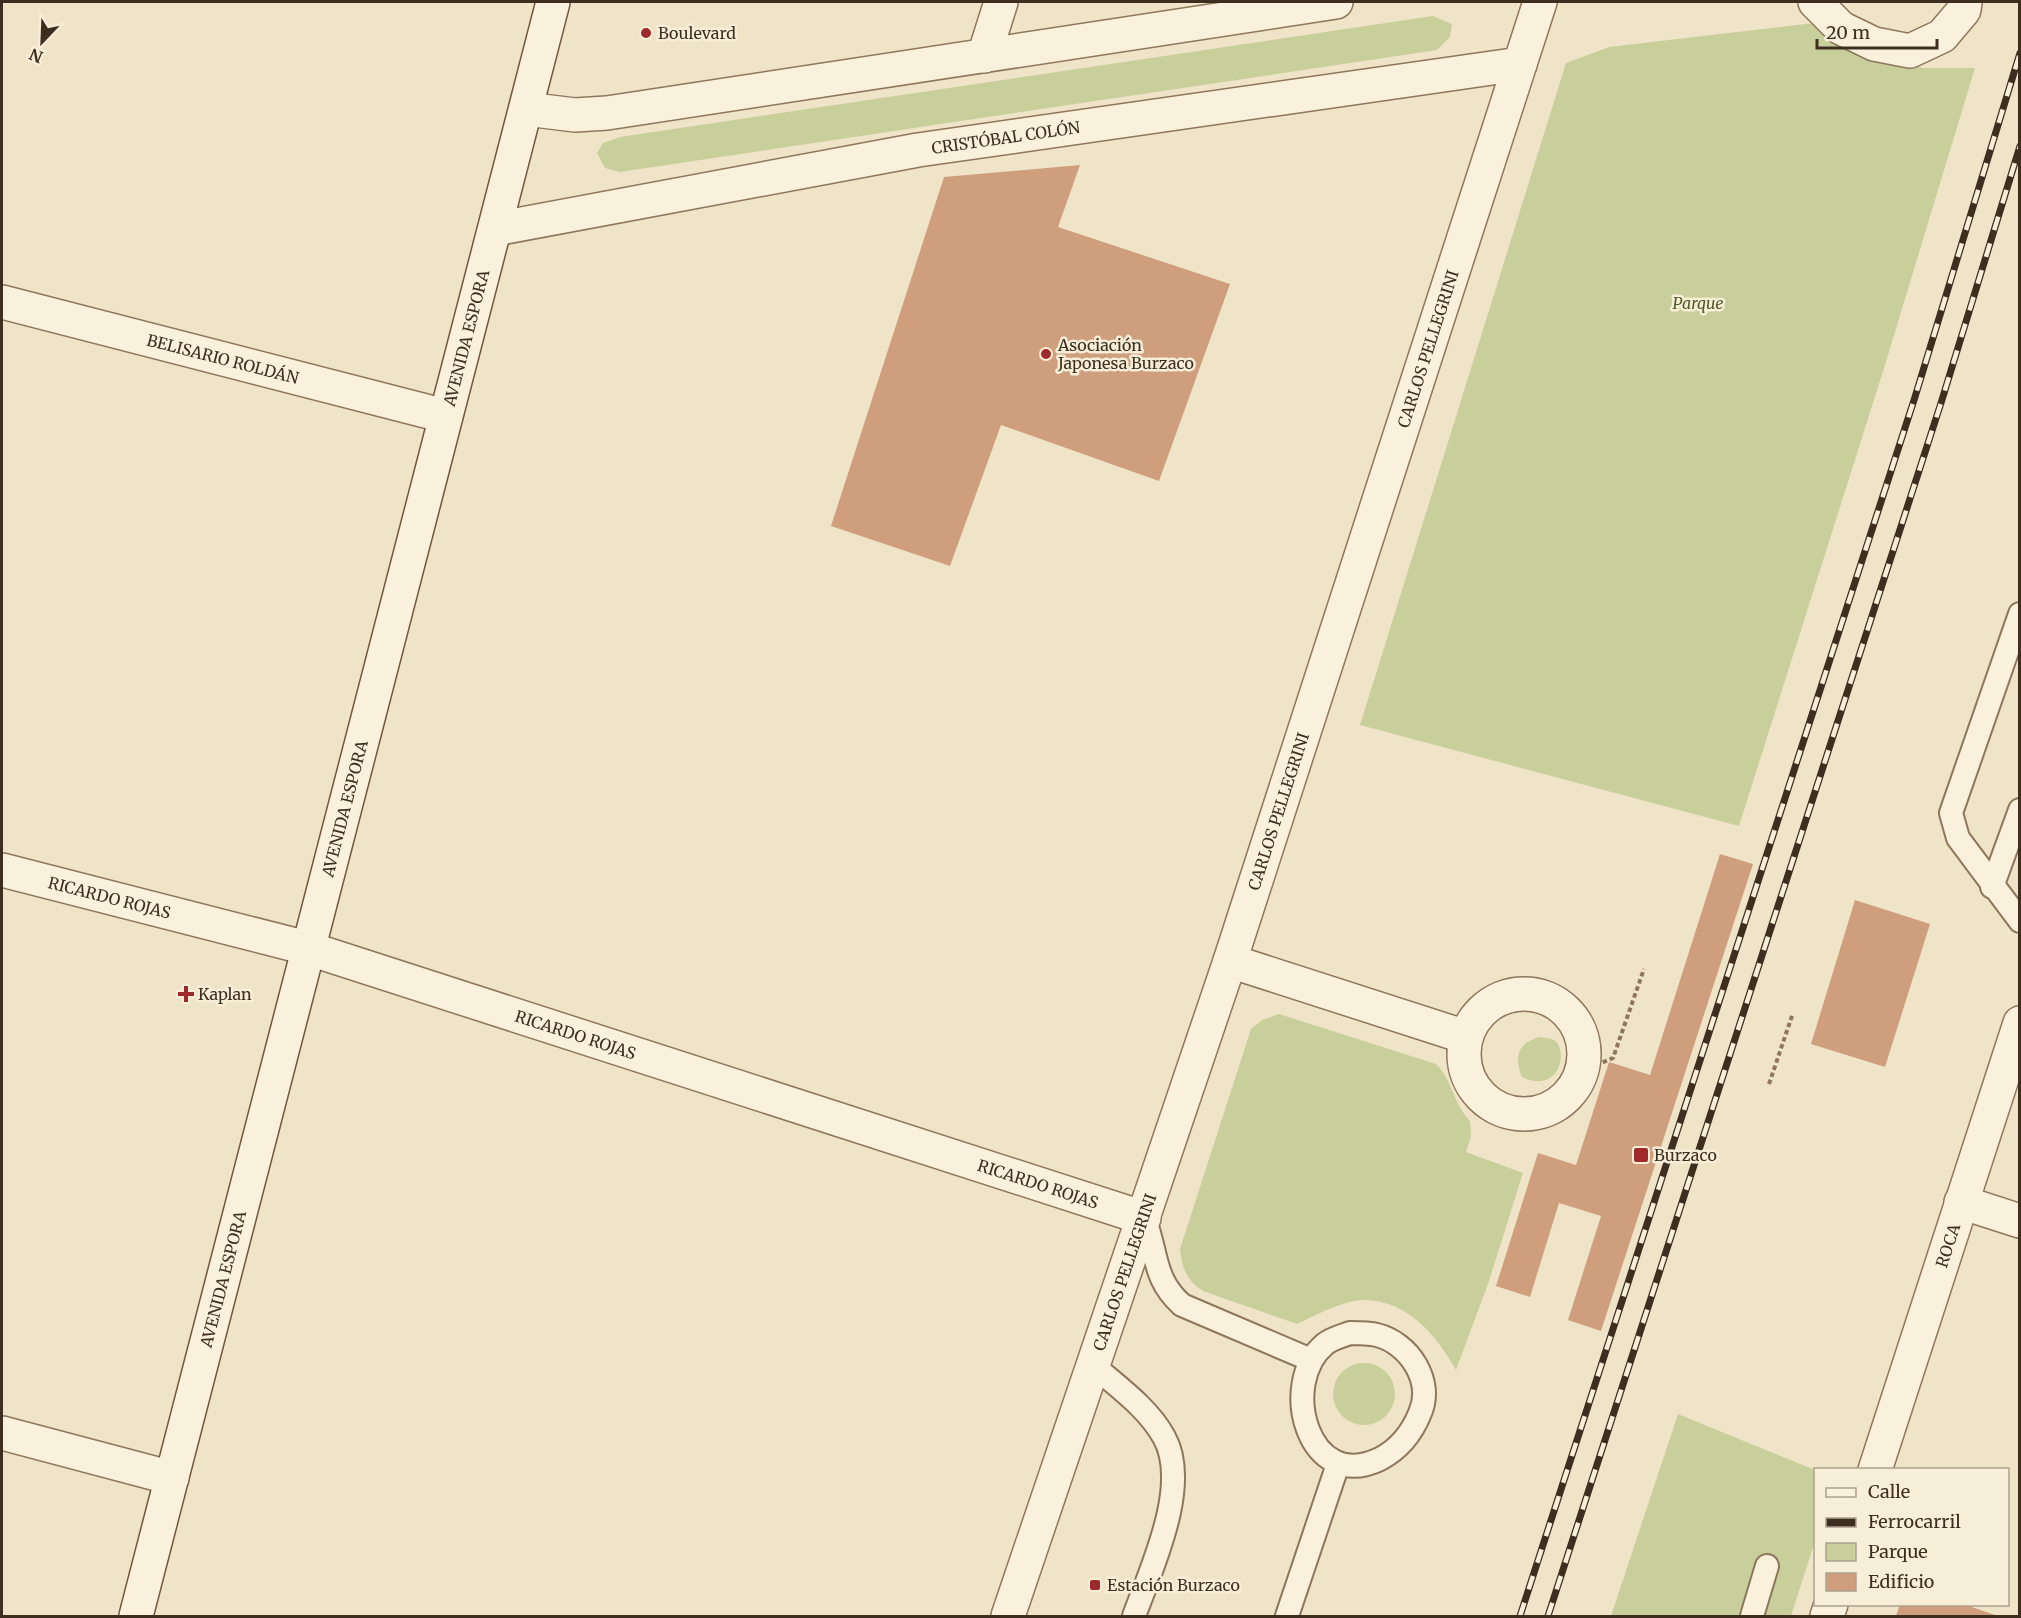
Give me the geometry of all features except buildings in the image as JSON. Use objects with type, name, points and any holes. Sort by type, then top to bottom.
[{"type":"street","name":"AVENIDA ESPORA","points":[[136,1617],[553,2]]},
{"type":"street","points":[[984,56],[1001,2]]},
{"type":"street","points":[[526,109],[575,115],[607,113],[1336,2]]},
{"type":"street","name":"CARLOS PELLEGRINI","points":[[1008,1617],[1230,961],[1520,64],[1543,2]]},
{"type":"street","points":[[1815,2],[1841,28],[1874,44],[1910,51],[1942,36],[1964,10],[1965,2]]},
{"type":"street","name":"CRISTÓBAL COLÓN","points":[[495,229],[918,150],[1520,64]]},
{"type":"street","name":"BELISARIO ROLDÁN","points":[[2,302],[445,416]]},
{"type":"street","name":"RICARDO ROJAS","points":[[2,870],[307,948],[1144,1218]]},
{"type":"street","points":[[1230,961],[1466,1037]]},
{"type":"street","points":[[1522,993],[1541,996],[1558,1004],[1572,1017],[1581,1034],[1585,1052],[1582,1071],[1574,1090],[1558,1104],[1539,1113],[1518,1114],[1498,1108],[1481,1096],[1469,1079],[1463,1058],[1466,1037],[1473,1020],[1486,1006],[1504,997],[1522,993]]},
{"type":"street","name":"ROCA","points":[[1876,1468],[2019,1023]]},
{"type":"street","points":[[1961,1202],[2019,1221]]},
{"type":"street","points":[[2,1433],[172,1478]]},
{"type":"lane","points":[[2019,614],[1951,813],[1958,838],[2019,921]]},
{"type":"lane","points":[[1992,887],[2019,810]]},
{"type":"lane","points":[[1144,1218],[1153,1240],[1158,1271],[1167,1291],[1182,1305],[1311,1360]]},
{"type":"lane","points":[[1350,1333],[1378,1335],[1405,1350],[1422,1376],[1425,1403],[1415,1425],[1395,1452],[1366,1466],[1338,1464],[1322,1455],[1312,1442],[1303,1411],[1304,1382],[1311,1360],[1326,1343],[1350,1333]]},
{"type":"lane","points":[[1094,1366],[1152,1421],[1165,1438],[1174,1474],[1172,1506],[1134,1617]]},
{"type":"lane","points":[[1287,1617],[1338,1464]]},
{"type":"lane","points":[[1752,1617],[1767,1566]]},
{"type":"path","points":[[1582,1071],[1613,1058],[1644,969]]},
{"type":"path","points":[[1769,1084],[1793,1013]]},
{"type":"green space","points":[[1433,16],[1452,24],[1450,37],[1437,50],[620,172],[605,168],[597,153],[603,143],[620,137]]},
{"type":"green space","name":"Parque","points":[[1814,23],[1867,54],[1923,68],[1975,68],[1885,365],[1739,826],[1360,725],[1566,63],[1609,47]]},
{"type":"green space","points":[[1279,1014],[1436,1064],[1446,1077],[1460,1107],[1470,1121],[1471,1136],[1466,1152],[1523,1173],[1488,1284],[1456,1370],[1430,1332],[1407,1313],[1394,1306],[1379,1302],[1355,1301],[1329,1309],[1297,1324],[1203,1291],[1186,1273],[1180,1249],[1251,1029],[1262,1020]]},
{"type":"green space","points":[[1540,1037],[1554,1040],[1561,1053],[1558,1069],[1553,1076],[1535,1081],[1522,1077],[1518,1057],[1526,1043]]},
{"type":"green space","points":[[1364,1363],[1386,1372],[1395,1394],[1386,1416],[1364,1425],[1342,1416],[1333,1394],[1342,1372]]},
{"type":"green space","points":[[1678,1414],[1814,1470],[1814,1544],[1791,1616],[1611,1616]]},
{"type":"railway","points":[[1520,1616],[1915,397],[2020,53]]},
{"type":"railway","points":[[1548,1616],[1941,403],[2020,146]]},
{"type":"place","name":"Boulevard","points":[[646,33]]},
{"type":"place","name":"Asociación Japonesa Burzaco","points":[[1046,354]]},
{"type":"place","name":"Kaplan","points":[[186,994]]},
{"type":"place","name":"Burzaco","points":[[1641,1155]]},
{"type":"place","name":"Estación Burzaco","points":[[1095,1585]]}]
